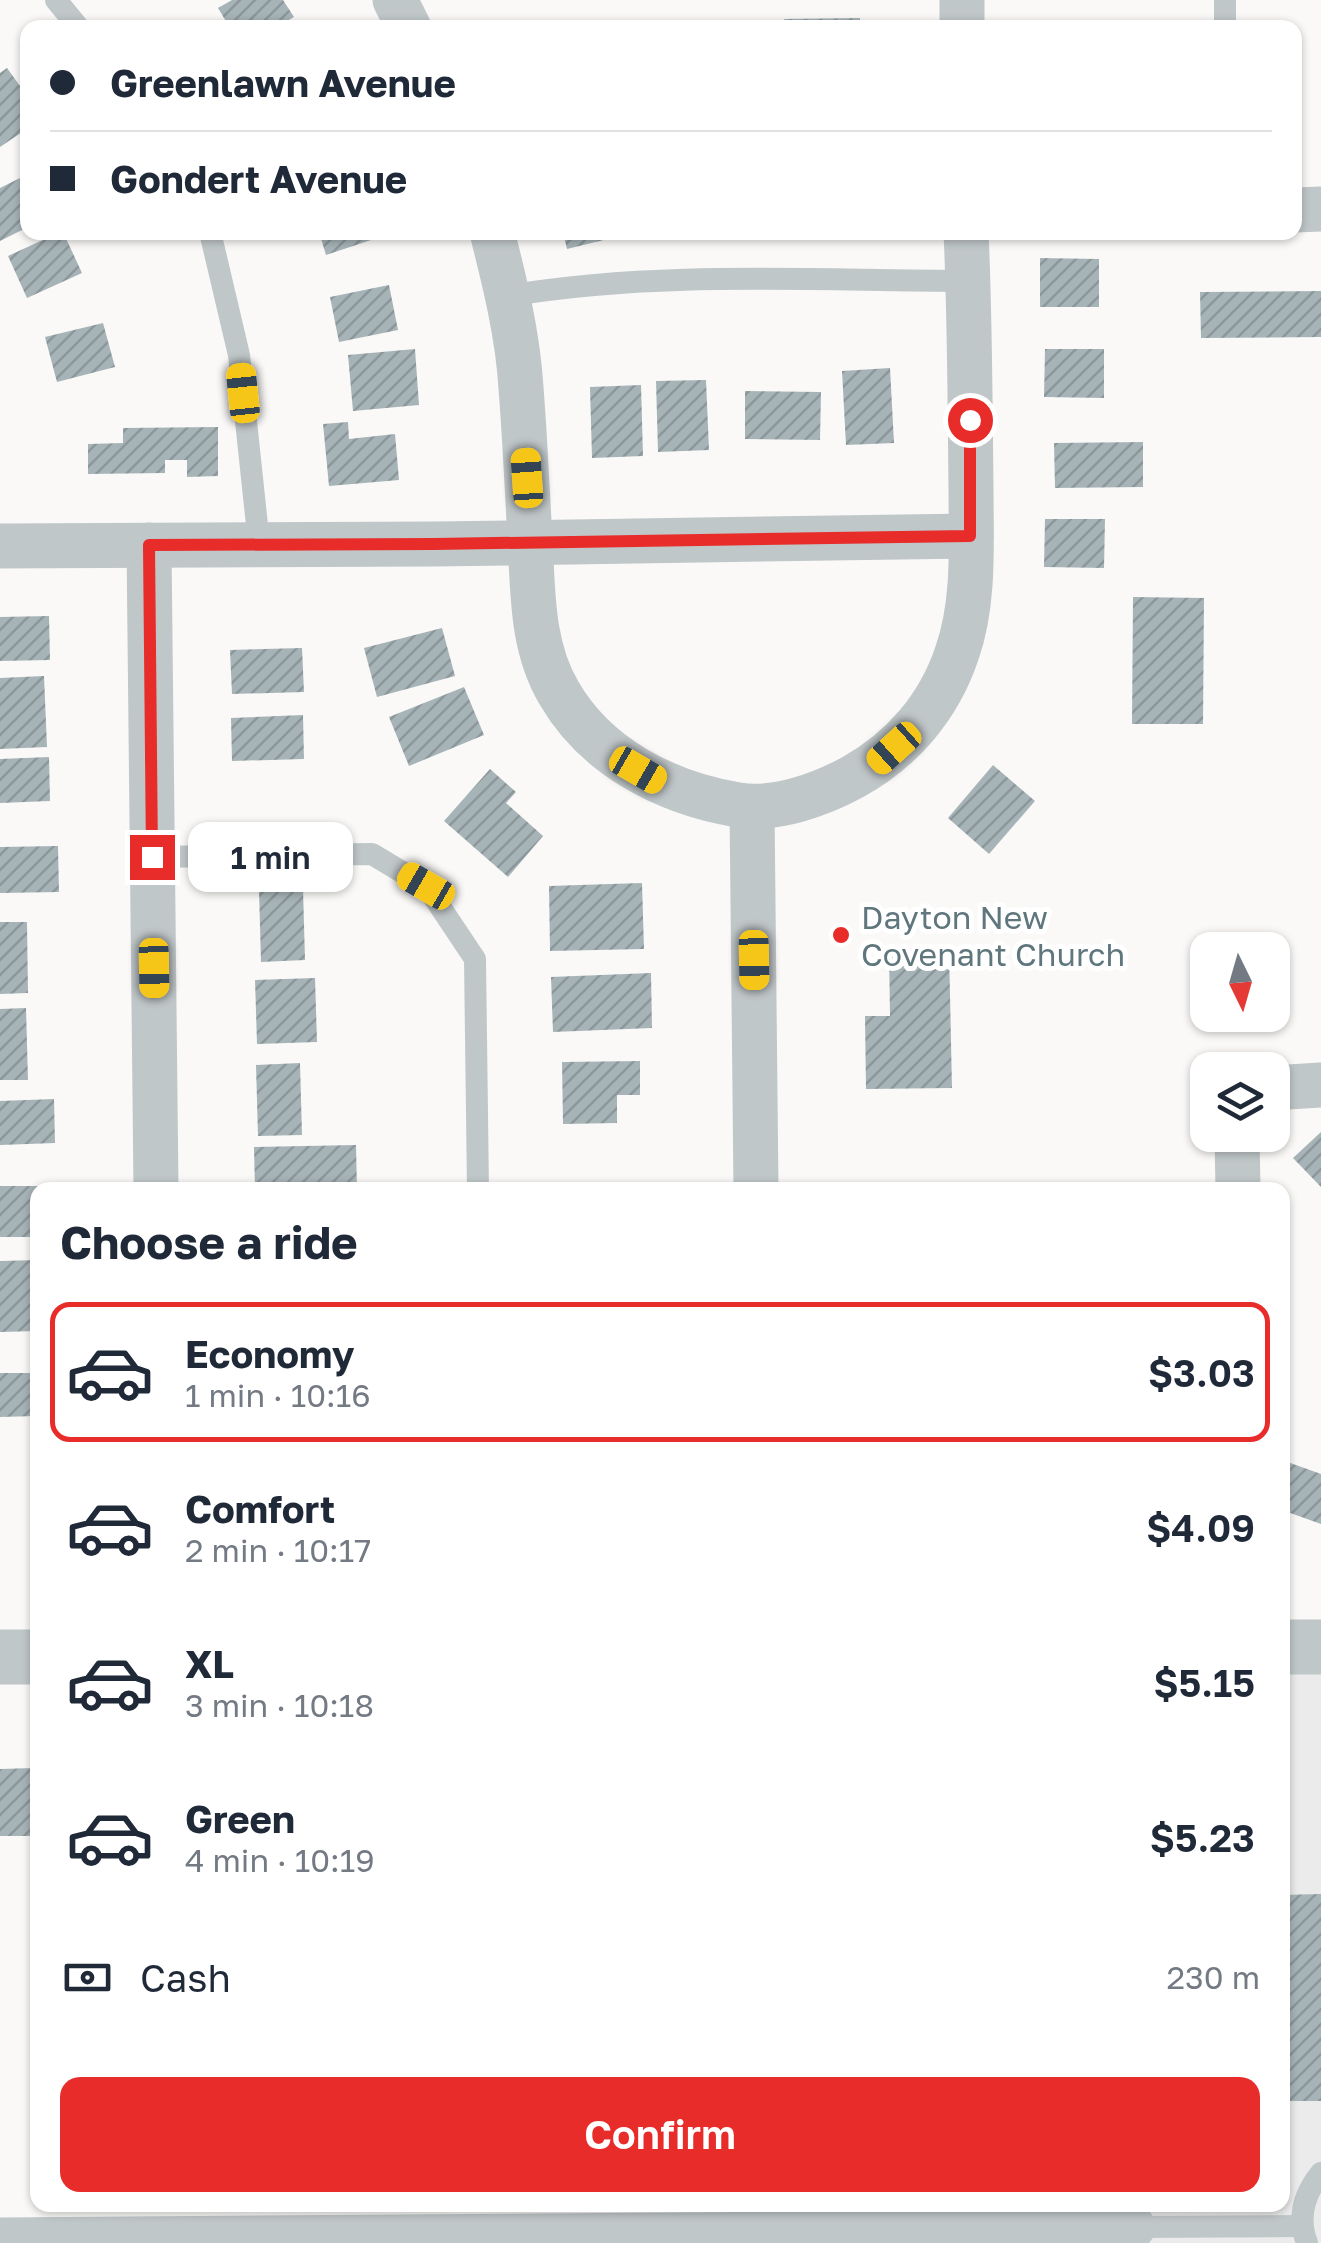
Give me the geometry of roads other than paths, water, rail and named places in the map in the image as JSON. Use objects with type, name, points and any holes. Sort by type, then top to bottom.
[{"type":"street","points":[[494,240],[521,382],[534,619],[546,667],[558,692],[586,730],[614,756],[662,784],[709,800],[752,807],[784,803],[837,785],[875,764],[912,732],[940,694],[958,652],[968,608],[970,536],[966,240]]},
{"type":"street","points":[[0,546],[970,536]]},
{"type":"street","points":[[149,545],[156,1182]]},
{"type":"street","points":[[752,807],[756,1182]]},
{"type":"street","points":[[1290,1087],[1321,1085]]},
{"type":"street","points":[[1237,1152],[1238,1182]]},
{"type":"street","points":[[1290,1647],[1321,1646]]},
{"type":"street","points":[[0,1657],[30,1657]]},
{"type":"street","points":[[0,2240],[947,2233],[1133,2225]]},
{"type":"lane","points":[[56,0],[72,20]]},
{"type":"lane","points":[[212,240],[239,355],[260,544]]},
{"type":"lane","points":[[507,296],[588,283],[640,280],[790,276],[968,281]]},
{"type":"lane","points":[[152,857],[372,854],[426,886],[475,958],[478,1182]]},
{"type":"lane","points":[[1133,2225],[1305,2235],[1302,2208],[1308,2190],[1321,2173]]},
{"type":"place","name":"Dayton New Covenant Church","points":[[841,935]]}]
